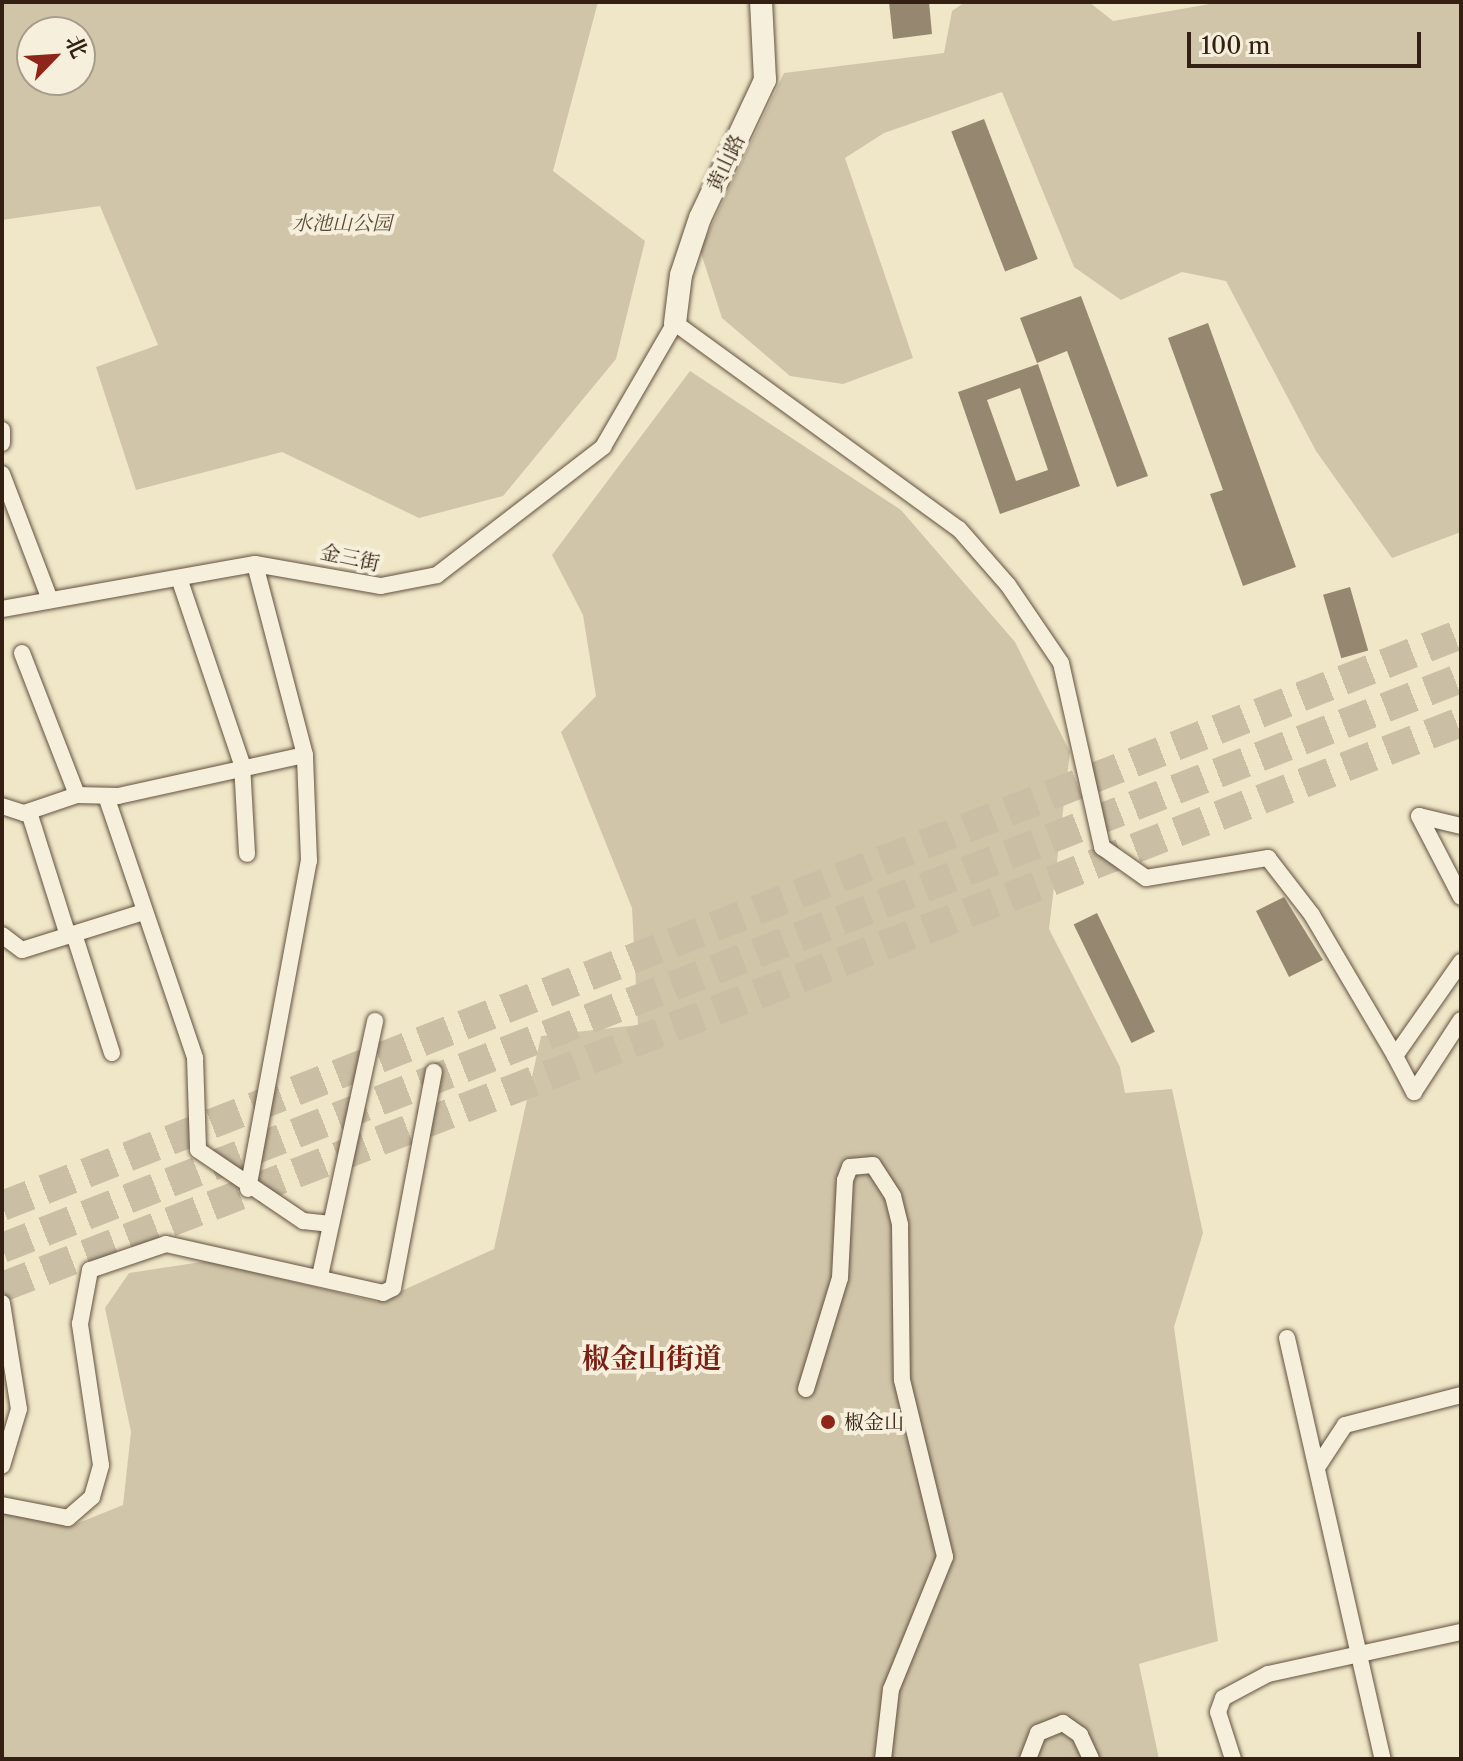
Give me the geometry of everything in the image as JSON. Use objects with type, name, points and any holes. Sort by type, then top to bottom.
[{"type":"street","name":"黄山路","points":[[675,323],[681,275],[700,218],[765,80],[761,2]]},
{"type":"street","name":"金三街","points":[[2,609],[255,564],[381,586],[437,575],[603,447],[675,323]]},
{"type":"street","points":[[675,323],[959,529],[1008,585],[1061,663],[1102,847],[1146,878],[1268,858],[1312,915],[1414,1092],[1461,1020]]},
{"type":"street","points":[[2,430],[2,443]]},
{"type":"street","points":[[2,474],[50,600]]},
{"type":"street","points":[[248,1189],[309,861],[305,755],[255,564]]},
{"type":"street","points":[[179,578],[242,764],[247,854]]},
{"type":"street","points":[[22,653],[77,795]]},
{"type":"street","points":[[2,806],[29,812],[77,795],[106,796],[242,764],[305,755]]},
{"type":"street","points":[[106,796],[195,1058],[198,1150],[248,1189],[303,1221],[331,1224]]},
{"type":"street","points":[[29,812],[112,1053]]},
{"type":"street","points":[[1461,826],[1419,816],[1461,897]]},
{"type":"street","points":[[2,935],[22,950],[143,912]]},
{"type":"street","points":[[1395,1056],[1461,962]]},
{"type":"street","points":[[320,1276],[375,1021]]},
{"type":"street","points":[[2,1505],[68,1518],[92,1497],[101,1465],[80,1324],[90,1270],[166,1244],[320,1276],[383,1293],[393,1288],[434,1072]]},
{"type":"street","points":[[806,1389],[840,1278],[845,1180],[850,1167],[873,1165],[893,1196],[900,1225],[902,1380],[945,1557],[891,1689],[883,1759]]},
{"type":"street","points":[[2,1303],[19,1409],[2,1466]]},
{"type":"street","points":[[1287,1338],[1383,1759]]},
{"type":"street","points":[[1318,1466],[1345,1425],[1461,1395]]},
{"type":"street","points":[[1233,1759],[1218,1712],[1223,1698],[1268,1674],[1461,1632]]},
{"type":"street","points":[[1028,1759],[1038,1733],[1063,1723],[1080,1735],[1091,1759]]},
{"type":"green space","name":"水池山公园","points":[[2,2],[598,2],[553,171],[645,241],[616,359],[503,496],[419,518],[282,452],[136,490],[96,367],[158,345],[100,206],[2,220]]},
{"type":"green space","points":[[965,2],[1089,2],[1113,21],[1221,2],[1461,2],[1461,532],[1392,558],[1316,451],[1226,281],[1182,272],[1121,300],[1074,267],[1002,92],[884,133],[845,158],[913,358],[843,384],[790,376],[722,318],[700,250],[784,73],[944,53],[952,11]]},
{"type":"green space","points":[[690,371],[901,510],[1015,642],[1070,752],[1049,929],[1120,1067],[1125,1093],[1172,1089],[1203,1233],[1174,1327],[1218,1641],[1139,1664],[1159,1759],[2,1759],[2,1513],[71,1526],[123,1505],[131,1432],[105,1308],[129,1273],[208,1261],[377,1302],[494,1249],[541,1036],[638,1025],[632,908],[561,732],[596,696],[583,615],[552,555]]},
{"type":"building","points":[[889,2],[929,2],[932,34],[893,39]]},
{"type":"building","points":[[984,119],[1038,259],[1005,272],[951,132]]},
{"type":"building","points":[[1081,296],[1148,476],[1117,487],[1067,351],[1037,363],[1020,318]]},
{"type":"building","points":[[1208,323],[1296,567],[1243,586],[1210,494],[1223,490],[1168,338]]},
{"type":"building","points":[[1038,364],[1080,486],[1000,514],[958,392]],"holes":[[[1020,388],[1048,470],[1016,481],[987,400]]]},
{"type":"building","points":[[1350,587],[1368,650],[1341,658],[1323,595]]},
{"type":"building","points":[[1284,897],[1323,960],[1289,977],[1256,911]]},
{"type":"building","points":[[1097,913],[1155,1032],[1131,1043],[1074,924]]},
{"type":"tunnel","points":[[2,1206],[1461,634]]},
{"type":"tunnel","points":[[2,1248],[1461,678]]},
{"type":"tunnel","points":[[2,1287],[1461,722]]},
{"type":"place","name":"椒金山","points":[[828,1422]]},
{"type":"district","name":"椒金山街道","points":[[652,1358]]}]
